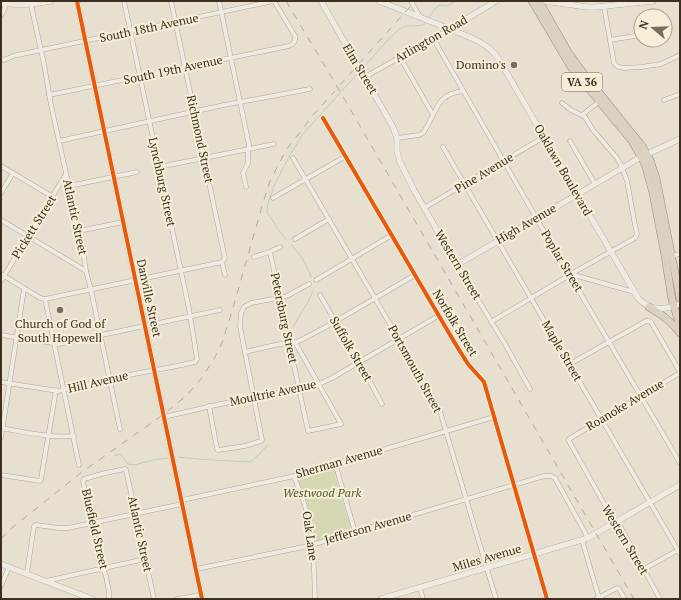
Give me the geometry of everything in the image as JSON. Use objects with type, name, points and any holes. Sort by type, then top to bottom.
[{"type":"highway","name":"VA 36","points":[[532,1],[571,67],[601,100]]},
{"type":"highway","name":"VA 36","points":[[538,1],[574,60],[601,100],[644,155],[668,256],[680,298]]},
{"type":"highway","name":"VA 36","points":[[668,256],[669,288],[677,305],[680,326]]},
{"type":"highway","points":[[649,307],[666,317],[680,332]]},
{"type":"street","points":[[1,15],[5,8],[3,4],[51,1]]},
{"type":"street","name":"Danville Street","points":[[77,1],[202,597]]},
{"type":"street","name":"Lynchburg Street","points":[[124,1],[190,316],[197,356],[197,359],[194,362]]},
{"type":"street","name":"Richmond Street","points":[[171,1],[225,258],[222,262],[225,275]]},
{"type":"street","points":[[219,1],[249,145],[248,163],[243,173],[246,187]]},
{"type":"street","name":"South 18th Avenue","points":[[1,58],[4,60],[13,56],[274,1]]},
{"type":"street","name":"South 19th Avenue","points":[[49,95],[292,45],[296,36],[274,1]]},
{"type":"street","name":"Elm Street","points":[[322,1],[393,127],[397,138]]},
{"type":"street","name":"Oaklawn Boulevard","points":[[379,1],[483,43],[493,52],[498,58],[634,292],[640,301],[649,307]]},
{"type":"street","points":[[411,1],[420,17]]},
{"type":"street","name":"Arlington Road","points":[[365,77],[496,1]]},
{"type":"street","points":[[545,1],[586,7],[653,1]]},
{"type":"street","name":"Atlantic Street","points":[[32,3],[49,95],[120,429]]},
{"type":"street","points":[[604,6],[615,65],[624,68],[661,64],[680,56]]},
{"type":"street","points":[[610,40],[633,36]]},
{"type":"street","name":"Poplar Street","points":[[433,38],[680,463]]},
{"type":"street","points":[[400,57],[433,115]]},
{"type":"street","points":[[59,140],[310,89]]},
{"type":"street","points":[[397,138],[423,133],[443,98],[451,93],[463,91]]},
{"type":"street","points":[[664,100],[680,94]]},
{"type":"street","points":[[582,115],[601,100]]},
{"type":"street","points":[[491,322],[635,238],[636,236],[636,225],[627,181],[617,158],[582,115],[571,110],[562,103]]},
{"type":"street","name":"Norfolk Street","points":[[323,118],[463,357],[484,382],[547,599]]},
{"type":"street","name":"Pine Avenue","points":[[424,208],[544,137]]},
{"type":"street","name":"Western Street","points":[[397,138],[397,152],[400,162],[424,208],[530,389]]},
{"type":"street","name":"High Avenue","points":[[457,265],[644,155],[680,139]]},
{"type":"street","points":[[570,141],[596,184]]},
{"type":"street","points":[[159,167],[274,144]]},
{"type":"street","name":"Maple Street","points":[[443,148],[679,551]]},
{"type":"street","points":[[273,198],[346,156]]},
{"type":"street","name":"Portsmouth Street","points":[[293,158],[437,405],[496,599]]},
{"type":"street","points":[[1,166],[53,197]]},
{"type":"street","points":[[69,186],[137,172]]},
{"type":"street","points":[[1,193],[13,173]]},
{"type":"street","name":"Pickett Street","points":[[1,281],[2,275],[53,197],[66,174]]},
{"type":"street","points":[[295,239],[329,219]]},
{"type":"street","points":[[1,220],[86,271]]},
{"type":"street","points":[[79,231],[123,222]]},
{"type":"street","points":[[316,280],[392,236]]},
{"type":"street","points":[[254,257],[280,247]]},
{"type":"street","name":"Petersburg Street","points":[[270,252],[292,343],[308,431],[341,424],[319,384]]},
{"type":"street","points":[[668,256],[680,254]]},
{"type":"street","points":[[2,275],[40,298],[45,299],[222,262]]},
{"type":"street","points":[[245,352],[275,345],[292,343],[310,336],[415,275]]},
{"type":"street","points":[[570,275],[577,275],[634,292]]},
{"type":"street","points":[[209,406],[218,450],[245,446],[262,441],[240,326],[241,313],[244,307],[251,303],[280,298],[309,284]]},
{"type":"street","points":[[1,438],[24,289]]},
{"type":"street","name":"Suffolk Street","points":[[320,295],[382,404]]},
{"type":"street","points":[[45,299],[79,465]]},
{"type":"street","points":[[649,307],[663,309],[677,305]]},
{"type":"street","points":[[1,335],[62,344],[220,310]]},
{"type":"street","name":"Moultrie Avenue","points":[[164,417],[209,406],[319,384],[332,378],[438,316]]},
{"type":"street","points":[[570,364],[646,321],[650,321],[680,372]]},
{"type":"street","points":[[292,343],[319,384]]},
{"type":"street","name":"Hill Avenue","points":[[1,382],[58,391],[194,362]]},
{"type":"street","name":"Roanoke Avenue","points":[[569,438],[680,372]]},
{"type":"street","points":[[1,475],[40,481],[43,471],[56,390]]},
{"type":"street","name":"Sherman Avenue","points":[[27,573],[35,525],[64,528],[136,514],[294,476],[494,417]]},
{"type":"street","points":[[2,429],[48,436],[74,436]]},
{"type":"street","name":"Western Street","points":[[569,438],[569,441],[611,516],[620,526],[660,599]]},
{"type":"street","points":[[335,463],[355,532]]},
{"type":"street","name":"Atlantic Street","points":[[126,470],[154,599]]},
{"type":"street","name":"Bluefield Street","points":[[109,599],[106,576],[100,560],[83,480],[92,476],[126,470]]},
{"type":"street","name":"Oak Lane","points":[[294,476],[306,510],[310,530],[315,599]]},
{"type":"street","name":"Jefferson Avenue","points":[[196,569],[312,544],[544,476],[551,476],[555,478],[588,538]]},
{"type":"street","name":"Miles Avenue","points":[[381,599],[588,538],[680,485]]},
{"type":"street","points":[[582,540],[598,598],[611,590],[618,588],[625,599]]},
{"type":"street","points":[[644,569],[679,551]]},
{"type":"street","points":[[46,581],[145,559]]},
{"type":"street","points":[[1,564],[92,599]]},
{"type":"street","points":[[1,586],[9,567]]},
{"type":"street","points":[[420,588],[423,599]]},
{"type":"street","points":[[177,599],[202,597]]},
{"type":"green space","name":"Westwood Park","points":[[333,468],[351,530],[316,541],[314,540],[309,509],[297,478]]},
{"type":"waterway","points":[[429,17],[440,5],[447,6],[456,1]]},
{"type":"waterway","points":[[364,67],[399,29],[406,26],[425,24]]},
{"type":"waterway","points":[[286,239],[267,212],[268,203],[274,186],[303,134],[358,73]]},
{"type":"waterway","points":[[292,245],[308,268],[311,277]]},
{"type":"waterway","points":[[293,327],[313,291]]},
{"type":"waterway","points":[[178,457],[248,462],[252,461],[268,445]]},
{"type":"waterway","points":[[114,456],[121,454],[128,464],[134,465],[168,458]]},
{"type":"railway","points":[[286,1],[634,599]]},
{"type":"railway","points":[[340,85],[416,1]]},
{"type":"railway","points":[[1,539],[8,531],[82,472],[164,414],[186,396],[201,379],[222,343],[270,181],[286,150],[314,114],[335,91]]},
{"type":"cycle path","points":[[77,1],[202,599]]},
{"type":"cycle path","points":[[323,118],[456,345],[468,364],[484,382],[547,599]]},
{"type":"place","name":"Domino's","points":[[514,65]]},
{"type":"place","name":"Church of God of South Hopewell","points":[[60,310]]}]
